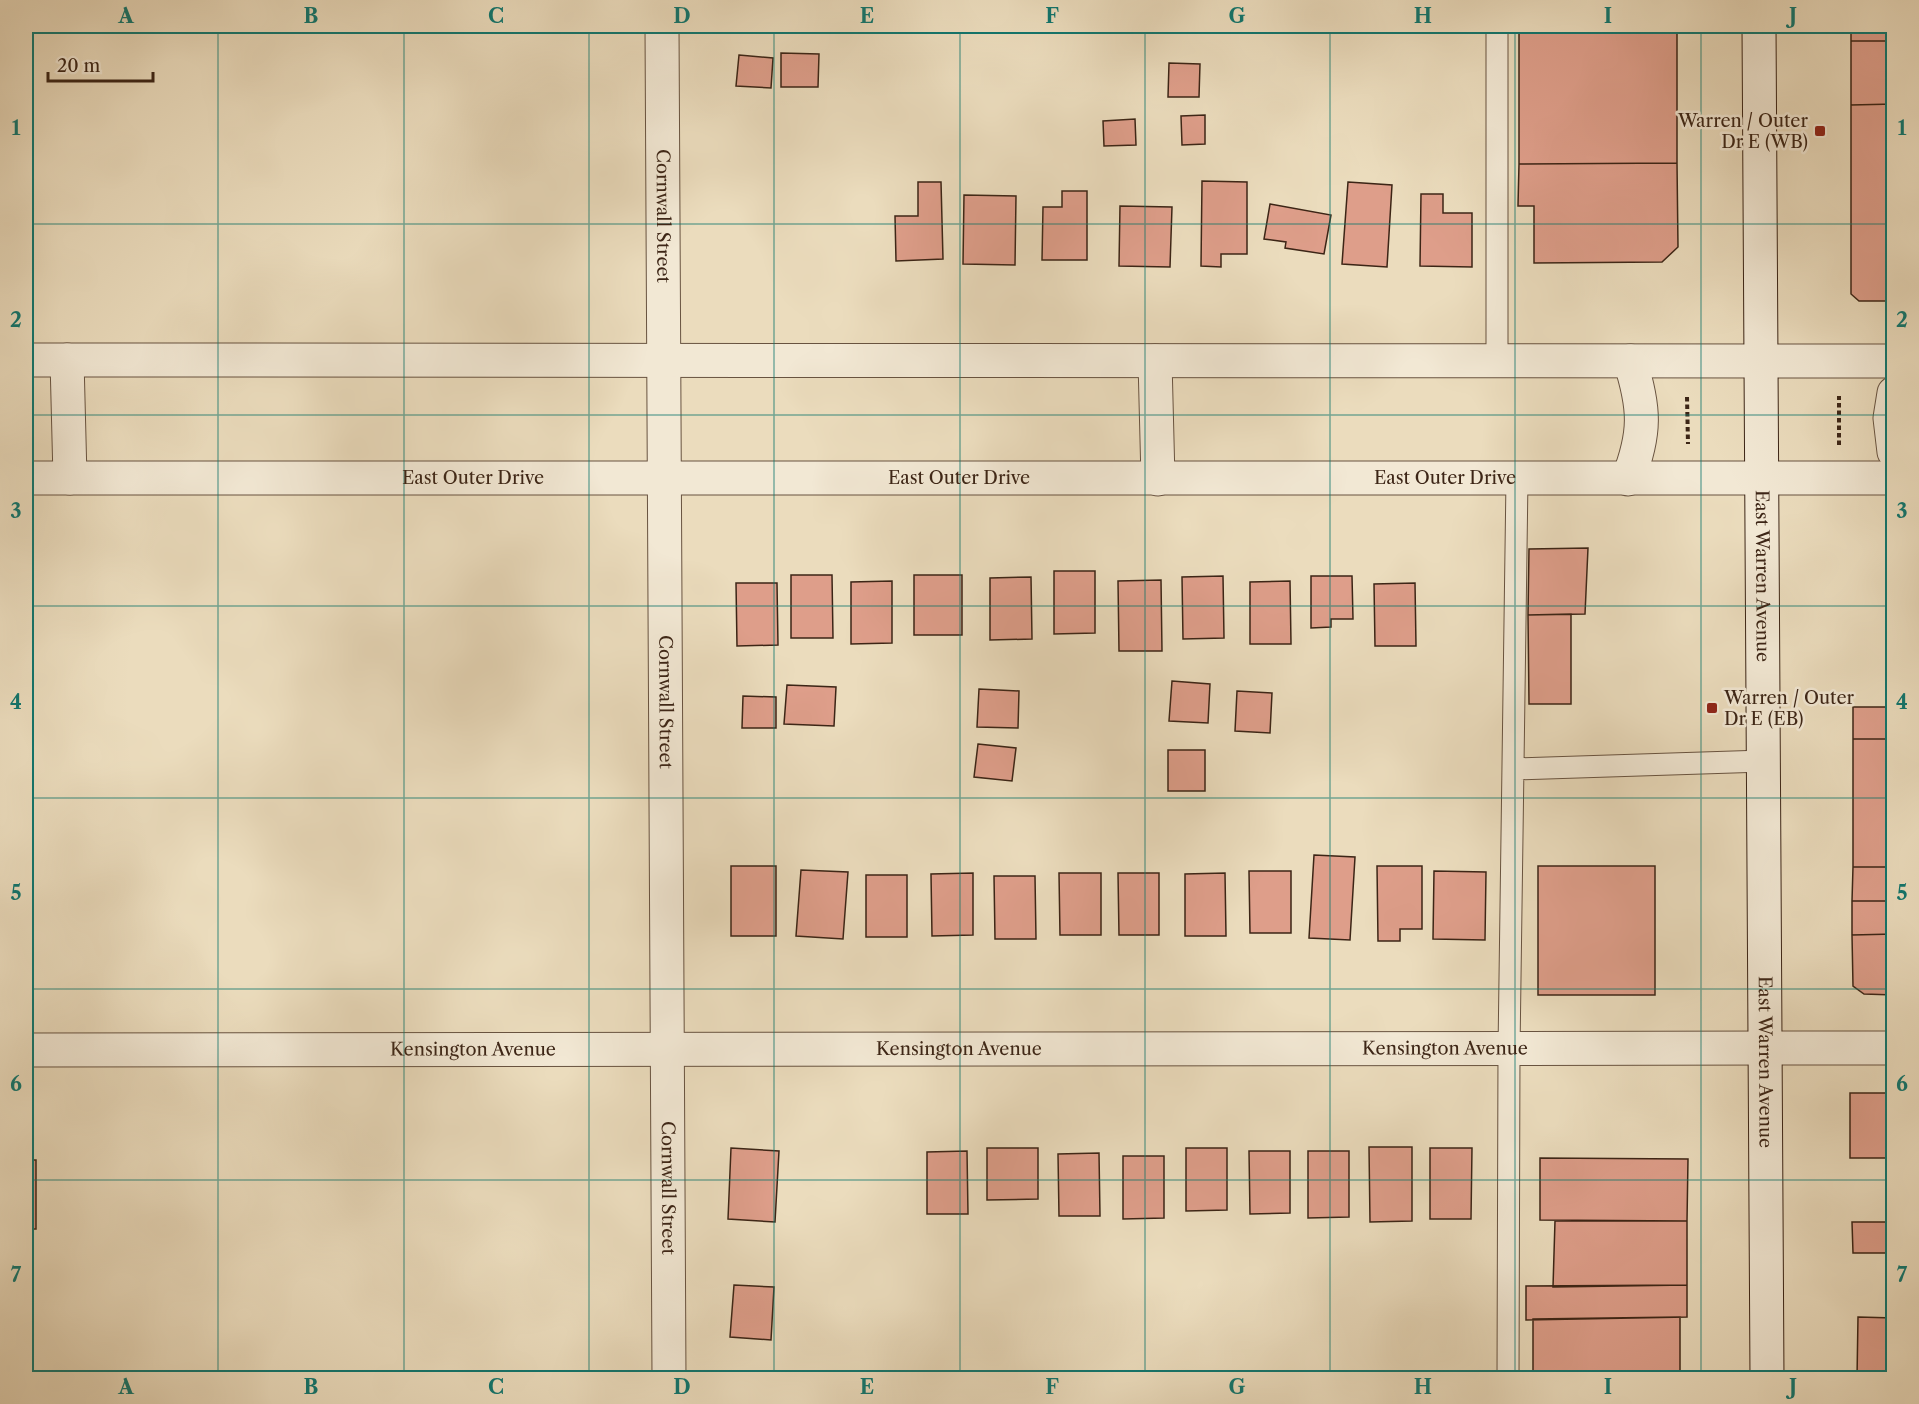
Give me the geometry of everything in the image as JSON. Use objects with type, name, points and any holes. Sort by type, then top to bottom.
[{"type":"street","name":"Cornwall Street","points":[[662,26],[669,1378]]},
{"type":"street","name":"East Warren Avenue","points":[[1759,26],[1767,1378]]},
{"type":"street","points":[[26,360],[1893,361]]},
{"type":"street","points":[[67,360],[70,478]]},
{"type":"street","points":[[1155,361],[1158,479]]},
{"type":"street","points":[[1628,479],[1639,452],[1643,422],[1640,394],[1630,361]]},
{"type":"street","points":[[1893,393],[1890,418],[1893,452]]},
{"type":"street","name":"East Outer Drive","points":[[26,478],[1893,478]]},
{"type":"street","name":"Kensington Avenue","points":[[26,1050],[1893,1048]]},
{"type":"lane","points":[[1497,26],[1497,361]]},
{"type":"lane","points":[[1508,1378],[1509,1050],[1517,479]]},
{"type":"lane","points":[[1513,769],[1764,761]]},
{"type":"path","points":[[1839,392],[1839,453]]},
{"type":"path","points":[[1687,397],[1688,451]]},
{"type":"building","points":[[1519,26],[1677,26],[1677,163],[1519,164]]},
{"type":"building","points":[[1851,26],[1894,26],[1894,41],[1851,41]]},
{"type":"building","points":[[1851,41],[1894,41],[1894,104],[1851,105]]},
{"type":"building","points":[[781,53],[819,54],[818,87],[781,87]]},
{"type":"building","points":[[739,55],[773,58],[771,88],[736,86]]},
{"type":"building","points":[[1169,63],[1200,64],[1199,97],[1168,97]]},
{"type":"building","points":[[1894,104],[1894,301],[1859,301],[1851,294],[1851,105]]},
{"type":"building","points":[[1205,115],[1205,144],[1182,145],[1181,116]]},
{"type":"building","points":[[1135,119],[1136,145],[1104,146],[1103,121]]},
{"type":"building","points":[[1677,163],[1678,247],[1662,262],[1534,263],[1534,206],[1518,206],[1519,164]]},
{"type":"building","points":[[1202,181],[1247,182],[1247,254],[1221,254],[1221,267],[1201,266]]},
{"type":"building","points":[[918,182],[941,182],[943,259],[896,261],[895,216],[918,216]]},
{"type":"building","points":[[1348,182],[1392,185],[1387,267],[1342,264]]},
{"type":"building","points":[[1062,191],[1087,191],[1087,260],[1042,260],[1043,207],[1062,207]]},
{"type":"building","points":[[1421,194],[1443,194],[1443,213],[1472,213],[1472,267],[1420,266]]},
{"type":"building","points":[[964,195],[1016,196],[1015,265],[963,264]]},
{"type":"building","points":[[1270,204],[1331,215],[1324,254],[1285,248],[1286,242],[1264,239]]},
{"type":"building","points":[[1120,206],[1172,207],[1170,267],[1119,266]]},
{"type":"building","points":[[1588,548],[1585,614],[1528,615],[1529,549]]},
{"type":"building","points":[[1054,571],[1095,571],[1095,633],[1054,634]]},
{"type":"building","points":[[791,575],[832,575],[833,638],[791,638]]},
{"type":"building","points":[[914,575],[962,575],[962,635],[914,635]]},
{"type":"building","points":[[1223,576],[1224,638],[1183,639],[1182,577]]},
{"type":"building","points":[[1311,576],[1352,576],[1353,619],[1331,619],[1331,627],[1311,628]]},
{"type":"building","points":[[1031,577],[1032,639],[990,640],[990,578]]},
{"type":"building","points":[[1161,580],[1162,651],[1119,651],[1118,581]]},
{"type":"building","points":[[892,581],[892,643],[851,644],[851,582]]},
{"type":"building","points":[[1290,581],[1291,644],[1250,644],[1250,582]]},
{"type":"building","points":[[736,583],[777,583],[778,645],[737,646]]},
{"type":"building","points":[[1415,583],[1416,646],[1375,646],[1374,584]]},
{"type":"building","points":[[1571,614],[1571,704],[1529,704],[1528,615]]},
{"type":"building","points":[[1172,681],[1210,684],[1208,723],[1169,721]]},
{"type":"building","points":[[787,685],[836,687],[834,726],[784,724]]},
{"type":"building","points":[[979,689],[1019,691],[1018,728],[977,727]]},
{"type":"building","points":[[1237,691],[1272,693],[1270,733],[1235,731]]},
{"type":"building","points":[[743,696],[776,697],[776,728],[742,728]]},
{"type":"building","points":[[1853,707],[1894,707],[1894,739],[1853,739]]},
{"type":"building","points":[[1853,739],[1894,739],[1894,867],[1853,867]]},
{"type":"building","points":[[978,744],[1016,748],[1012,781],[974,777]]},
{"type":"building","points":[[1168,750],[1205,750],[1205,791],[1168,791]]},
{"type":"building","points":[[1314,855],[1355,857],[1350,940],[1309,938]]},
{"type":"building","points":[[731,866],[776,866],[776,936],[731,936]]},
{"type":"building","points":[[1377,866],[1422,866],[1422,929],[1400,929],[1400,941],[1378,941]]},
{"type":"building","points":[[1538,866],[1655,866],[1655,995],[1538,995]]},
{"type":"building","points":[[1853,867],[1894,867],[1894,901],[1852,901]]},
{"type":"building","points":[[801,870],[848,872],[843,939],[796,936]]},
{"type":"building","points":[[1249,871],[1291,871],[1291,933],[1250,933]]},
{"type":"building","points":[[1434,871],[1486,872],[1485,940],[1433,939]]},
{"type":"building","points":[[973,873],[973,935],[932,936],[931,874]]},
{"type":"building","points":[[1059,873],[1101,873],[1101,935],[1060,935]]},
{"type":"building","points":[[1118,873],[1159,873],[1159,935],[1119,935]]},
{"type":"building","points":[[1225,873],[1226,936],[1185,936],[1185,874]]},
{"type":"building","points":[[866,875],[907,875],[907,937],[866,937]]},
{"type":"building","points":[[994,876],[1035,876],[1036,939],[995,939]]},
{"type":"building","points":[[1852,901],[1894,901],[1894,934],[1852,935]]},
{"type":"building","points":[[1894,934],[1894,995],[1864,994],[1853,986],[1852,935]]},
{"type":"building","points":[[1850,1093],[1894,1093],[1894,1158],[1850,1158]]},
{"type":"building","points":[[1369,1147],[1412,1147],[1412,1221],[1370,1222]]},
{"type":"building","points":[[731,1148],[779,1151],[775,1222],[728,1219]]},
{"type":"building","points":[[987,1148],[1038,1148],[1038,1199],[987,1200]]},
{"type":"building","points":[[1186,1148],[1227,1148],[1227,1210],[1186,1211]]},
{"type":"building","points":[[1430,1148],[1472,1148],[1471,1219],[1430,1219]]},
{"type":"building","points":[[967,1151],[968,1214],[927,1214],[927,1152]]},
{"type":"building","points":[[1249,1151],[1290,1151],[1290,1213],[1250,1214]]},
{"type":"building","points":[[1308,1151],[1349,1151],[1349,1217],[1308,1218]]},
{"type":"building","points":[[1099,1153],[1100,1216],[1059,1216],[1058,1154]]},
{"type":"building","points":[[1123,1156],[1164,1156],[1164,1218],[1123,1219]]},
{"type":"building","points":[[1540,1158],[1688,1159],[1687,1221],[1540,1220]]},
{"type":"building","points":[[26,1160],[36,1160],[36,1229],[26,1229]]},
{"type":"building","points":[[1555,1221],[1687,1221],[1687,1285],[1553,1287]]},
{"type":"building","points":[[1852,1222],[1894,1222],[1894,1253],[1853,1253]]},
{"type":"building","points":[[734,1285],[774,1287],[771,1340],[730,1337]]},
{"type":"building","points":[[1687,1285],[1687,1317],[1526,1320],[1526,1286]]},
{"type":"building","points":[[1680,1317],[1680,1378],[1533,1378],[1533,1319]]},
{"type":"building","points":[[1858,1317],[1894,1318],[1894,1378],[1857,1378]]},
{"type":"place","name":"Warren / Outer Dr E (WB)","points":[[1820,131]]},
{"type":"place","name":"Warren / Outer Dr E (EB)","points":[[1712,708]]}]
